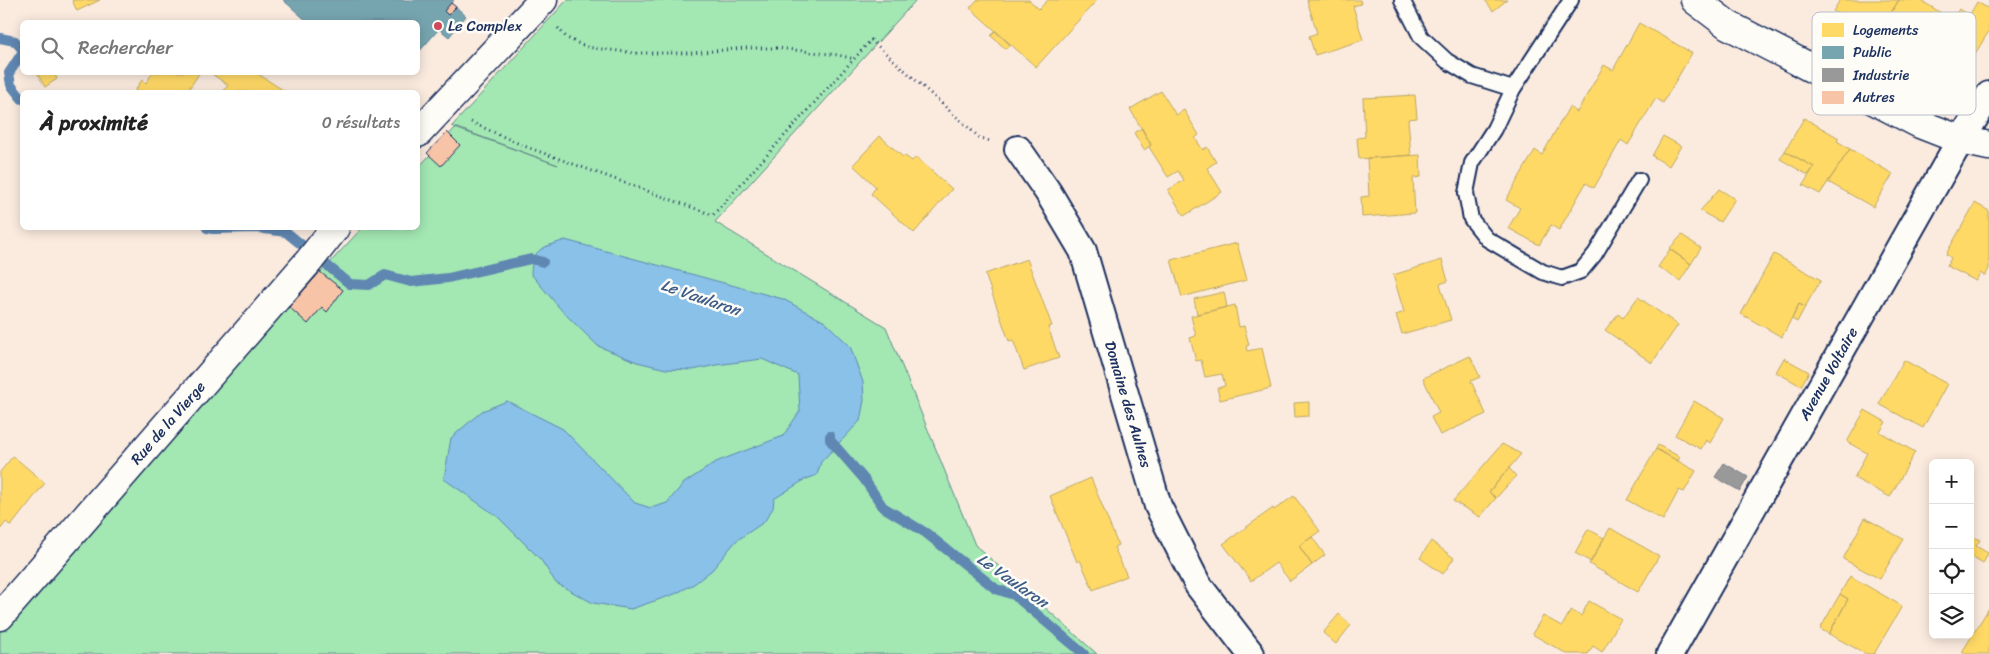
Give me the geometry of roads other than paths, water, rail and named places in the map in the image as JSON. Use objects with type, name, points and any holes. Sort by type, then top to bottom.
[{"type":"street","points":[[420,132],[542,0]]},
{"type":"street","points":[[1695,0],[1728,25],[1812,68]]},
{"type":"street","name":"Avenue Voltaire","points":[[1670,654],[1961,140],[1989,95]]},
{"type":"street","points":[[1903,115],[1961,140],[1989,146]]},
{"type":"street","name":"Domaine des Aulnes","points":[[1018,149],[1048,192],[1084,251],[1158,506],[1198,585],[1251,654]]},
{"type":"street","name":"Rue de la Vierge","points":[[0,616],[309,261],[332,232]]},
{"type":"lane","points":[[1402,0],[1421,36],[1447,61],[1472,76],[1513,88]]},
{"type":"lane","points":[[1571,0],[1513,88],[1494,129],[1472,163],[1466,193],[1471,218],[1487,240],[1543,272],[1562,278],[1580,272],[1596,254],[1639,180]]},
{"type":"water","points":[[565,240],[783,299],[825,322],[850,346],[863,382],[864,400],[860,421],[821,462],[817,475],[804,480],[774,499],[773,508],[764,522],[736,541],[712,570],[694,584],[675,594],[631,609],[593,603],[556,583],[541,560],[498,517],[444,479],[451,438],[482,411],[507,401],[563,429],[635,503],[651,508],[667,503],[684,483],[716,462],[783,436],[800,411],[798,375],[762,359],[693,370],[666,369],[637,362],[598,346],[563,312],[531,274],[534,259],[540,250]]},
{"type":"waterway","name":"Le Vaularon","points":[[0,38],[15,41],[20,47]]},
{"type":"waterway","name":"Le Vaularon","points":[[20,56],[9,73],[11,85],[20,96]]},
{"type":"waterway","name":"Le Vaularon","points":[[272,230],[286,232],[350,284],[369,285],[385,275],[411,282],[448,278],[531,259],[543,262]]},
{"type":"waterway","name":"Le Vaularon","points":[[830,436],[830,440],[864,479],[883,507],[926,533],[996,589],[1014,595],[1084,654]]},
{"type":"place","name":"Le Complex","points":[[438,26]]}]
